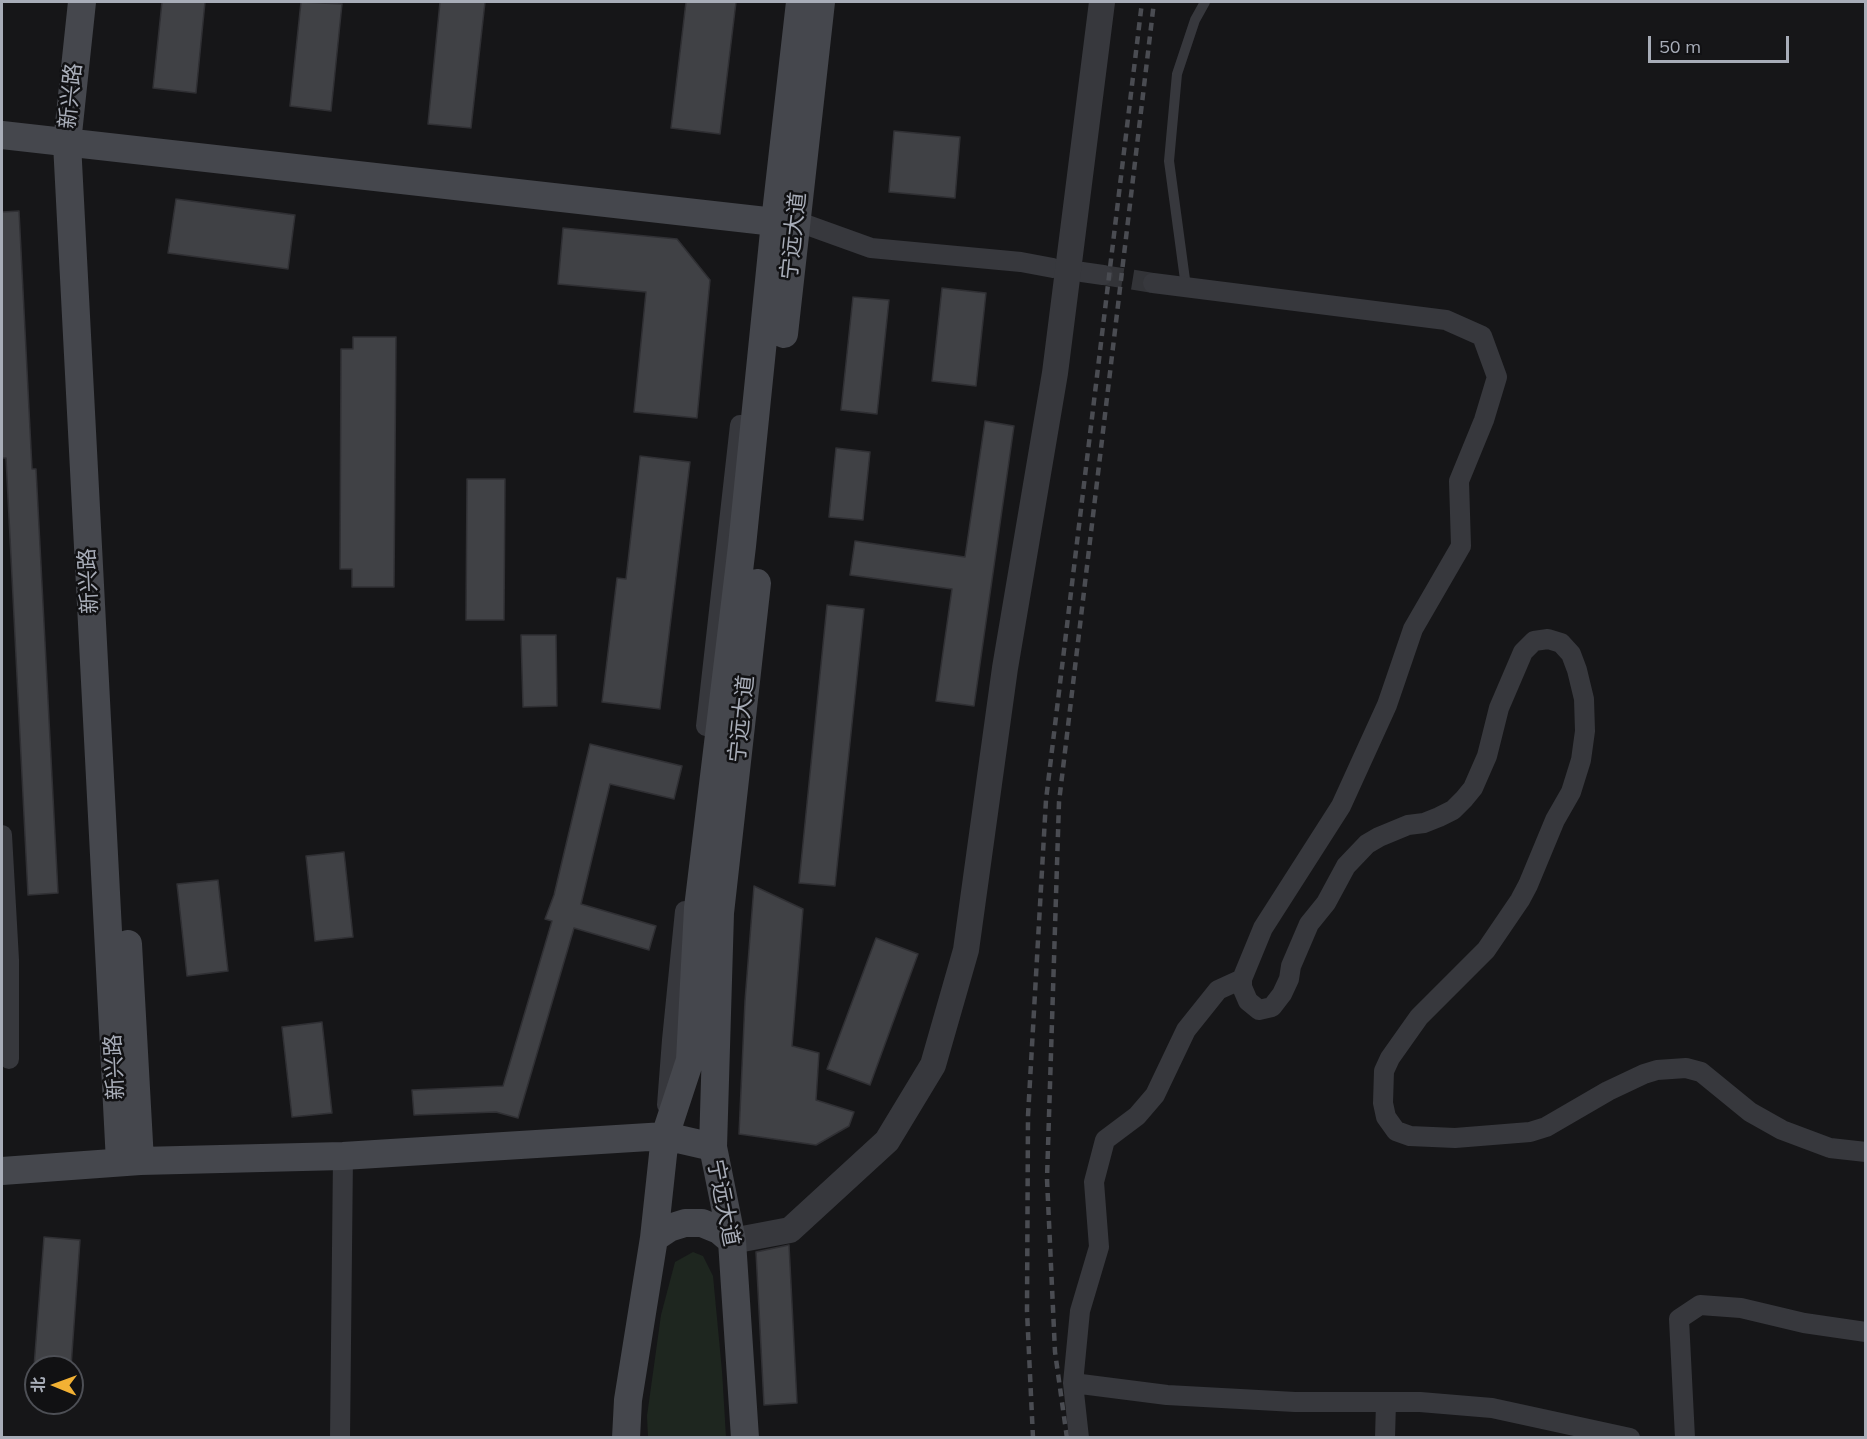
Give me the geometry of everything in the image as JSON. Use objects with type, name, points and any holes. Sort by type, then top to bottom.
[{"type":"main road","name":"新兴路","points":[[81,2],[75,143],[130,1161]]},
{"type":"main road","name":"新兴路","points":[[75,143],[98,2]]},
{"type":"main road","name":"宁远大道","points":[[626,1437],[628,1400],[654,1238],[665,1136],[690,1060],[698,908],[742,546],[800,2]]},
{"type":"main road","name":"宁远大道","points":[[745,1437],[732,1241],[713,1147],[720,913],[778,221],[821,2]]},
{"type":"main road","points":[[2,135],[778,221]]},
{"type":"main road","points":[[2,1172],[130,1161],[343,1156],[665,1136],[713,1147]]},
{"type":"main road","points":[[654,1238],[669,1228],[685,1223],[702,1223],[719,1230],[732,1241]]},
{"type":"street","name":"宁远大道","points":[[778,221],[787,2]]},
{"type":"street","points":[[732,1241],[790,1230],[887,1141],[933,1065],[966,950],[1005,668],[1055,373],[1102,2]]},
{"type":"street","points":[[778,221],[871,248],[1021,262],[1053,268]]},
{"type":"street","points":[[1082,272],[1103,275]]},
{"type":"street","points":[[1153,283],[1446,320],[1482,336],[1497,377],[1484,420],[1459,481],[1461,546],[1413,629],[1387,705],[1341,806],[1263,928],[1242,979],[1242,987],[1248,1001],[1259,1010],[1272,1006],[1282,994],[1309,924],[1326,903],[1346,866],[1367,844],[1408,825],[1424,823],[1439,817],[1453,810],[1464,800],[1473,788],[1487,756],[1499,708],[1523,652],[1534,641],[1548,639],[1561,643],[1571,654],[1577,670],[1584,699],[1585,731],[1581,760],[1570,792],[1555,820],[1520,900],[1486,950],[1419,1017],[1390,1058],[1384,1071],[1383,1103],[1386,1117],[1396,1131],[1410,1136],[1455,1138],[1530,1132],[1546,1127],[1608,1091],[1644,1074],[1657,1070],[1686,1068],[1701,1072],[1750,1112],[1782,1130],[1830,1148],[1866,1152]]},
{"type":"street","points":[[2,835],[9,1059]]},
{"type":"street","points":[[1079,1437],[1073,1383],[1080,1311],[1099,1247],[1094,1182],[1105,1140],[1137,1116],[1155,1095],[1186,1030],[1218,990],[1242,979]]},
{"type":"street","points":[[340,1437],[343,1156]]},
{"type":"street","points":[[1684,1437],[1679,1319],[1700,1305],[1741,1308],[1804,1323],[1866,1332]]},
{"type":"street","points":[[1073,1383],[1179,1396],[1295,1402],[1420,1402],[1492,1408],[1630,1437]]},
{"type":"street","points":[[1384,1437],[1386,1402]]},
{"type":"lane","points":[[1186,287],[1169,161],[1177,74],[1195,20],[1205,2]]},
{"type":"shaded area","points":[[693,1252],[703,1256],[713,1276],[726,1437],[648,1437],[647,1416],[661,1315],[675,1262]]},
{"type":"building","points":[[162,2],[205,2],[196,93],[153,88]]},
{"type":"building","points":[[301,2],[342,4],[331,111],[290,106]]},
{"type":"building","points":[[440,2],[485,2],[471,128],[428,124]]},
{"type":"building","points":[[686,2],[736,2],[720,134],[671,128]]},
{"type":"building","points":[[894,131],[960,137],[955,198],[889,192]]},
{"type":"building","points":[[176,199],[295,215],[288,269],[168,253]]},
{"type":"building","points":[[19,211],[32,469],[36,469],[58,893],[28,895],[6,458],[2,458],[2,212]]},
{"type":"building","points":[[563,228],[677,239],[710,280],[697,418],[634,412],[646,292],[558,284]]},
{"type":"building","points":[[942,288],[986,293],[976,386],[932,381]]},
{"type":"building","points":[[853,297],[889,300],[877,414],[841,410]]},
{"type":"building","points":[[353,337],[396,337],[394,587],[352,587],[352,569],[340,569],[341,349],[353,349]]},
{"type":"building","points":[[985,421],[1014,426],[974,706],[936,701],[952,589],[850,575],[855,541],[965,557]]},
{"type":"building","points":[[836,448],[870,452],[863,520],[829,517]]},
{"type":"building","points":[[640,456],[690,462],[660,709],[602,702],[617,578],[626,579]]},
{"type":"building","points":[[467,479],[505,479],[504,620],[466,620]]},
{"type":"building","points":[[827,605],[864,609],[835,886],[799,883]]},
{"type":"building","points":[[521,635],[556,635],[557,706],[523,707]]},
{"type":"building","points":[[590,744],[682,766],[674,799],[610,784],[581,904],[656,926],[649,950],[574,928],[518,1118],[496,1112],[414,1115],[412,1090],[503,1086],[552,921],[545,919],[554,895]]},
{"type":"building","points":[[344,852],[353,937],[315,941],[306,856]]},
{"type":"building","points":[[218,880],[228,971],[187,976],[177,884]]},
{"type":"building","points":[[754,886],[803,909],[792,1046],[819,1053],[816,1100],[854,1112],[849,1126],[816,1145],[739,1134],[745,1001]]},
{"type":"building","points":[[876,938],[918,954],[870,1085],[827,1069]]},
{"type":"building","points":[[322,1022],[332,1113],[292,1117],[282,1027]]},
{"type":"building","points":[[44,1237],[80,1240],[72,1355],[35,1355]]},
{"type":"building","points":[[789,1245],[797,1403],[764,1405],[756,1252]]},
{"type":"tunnel","points":[[1103,275],[1153,283]]},
{"type":"railway","points":[[1033,1438],[1027,1311],[1028,1116],[1046,800],[1142,2]]},
{"type":"railway","points":[[1067,1438],[1055,1352],[1047,1179],[1059,802],[1154,2]]}]
